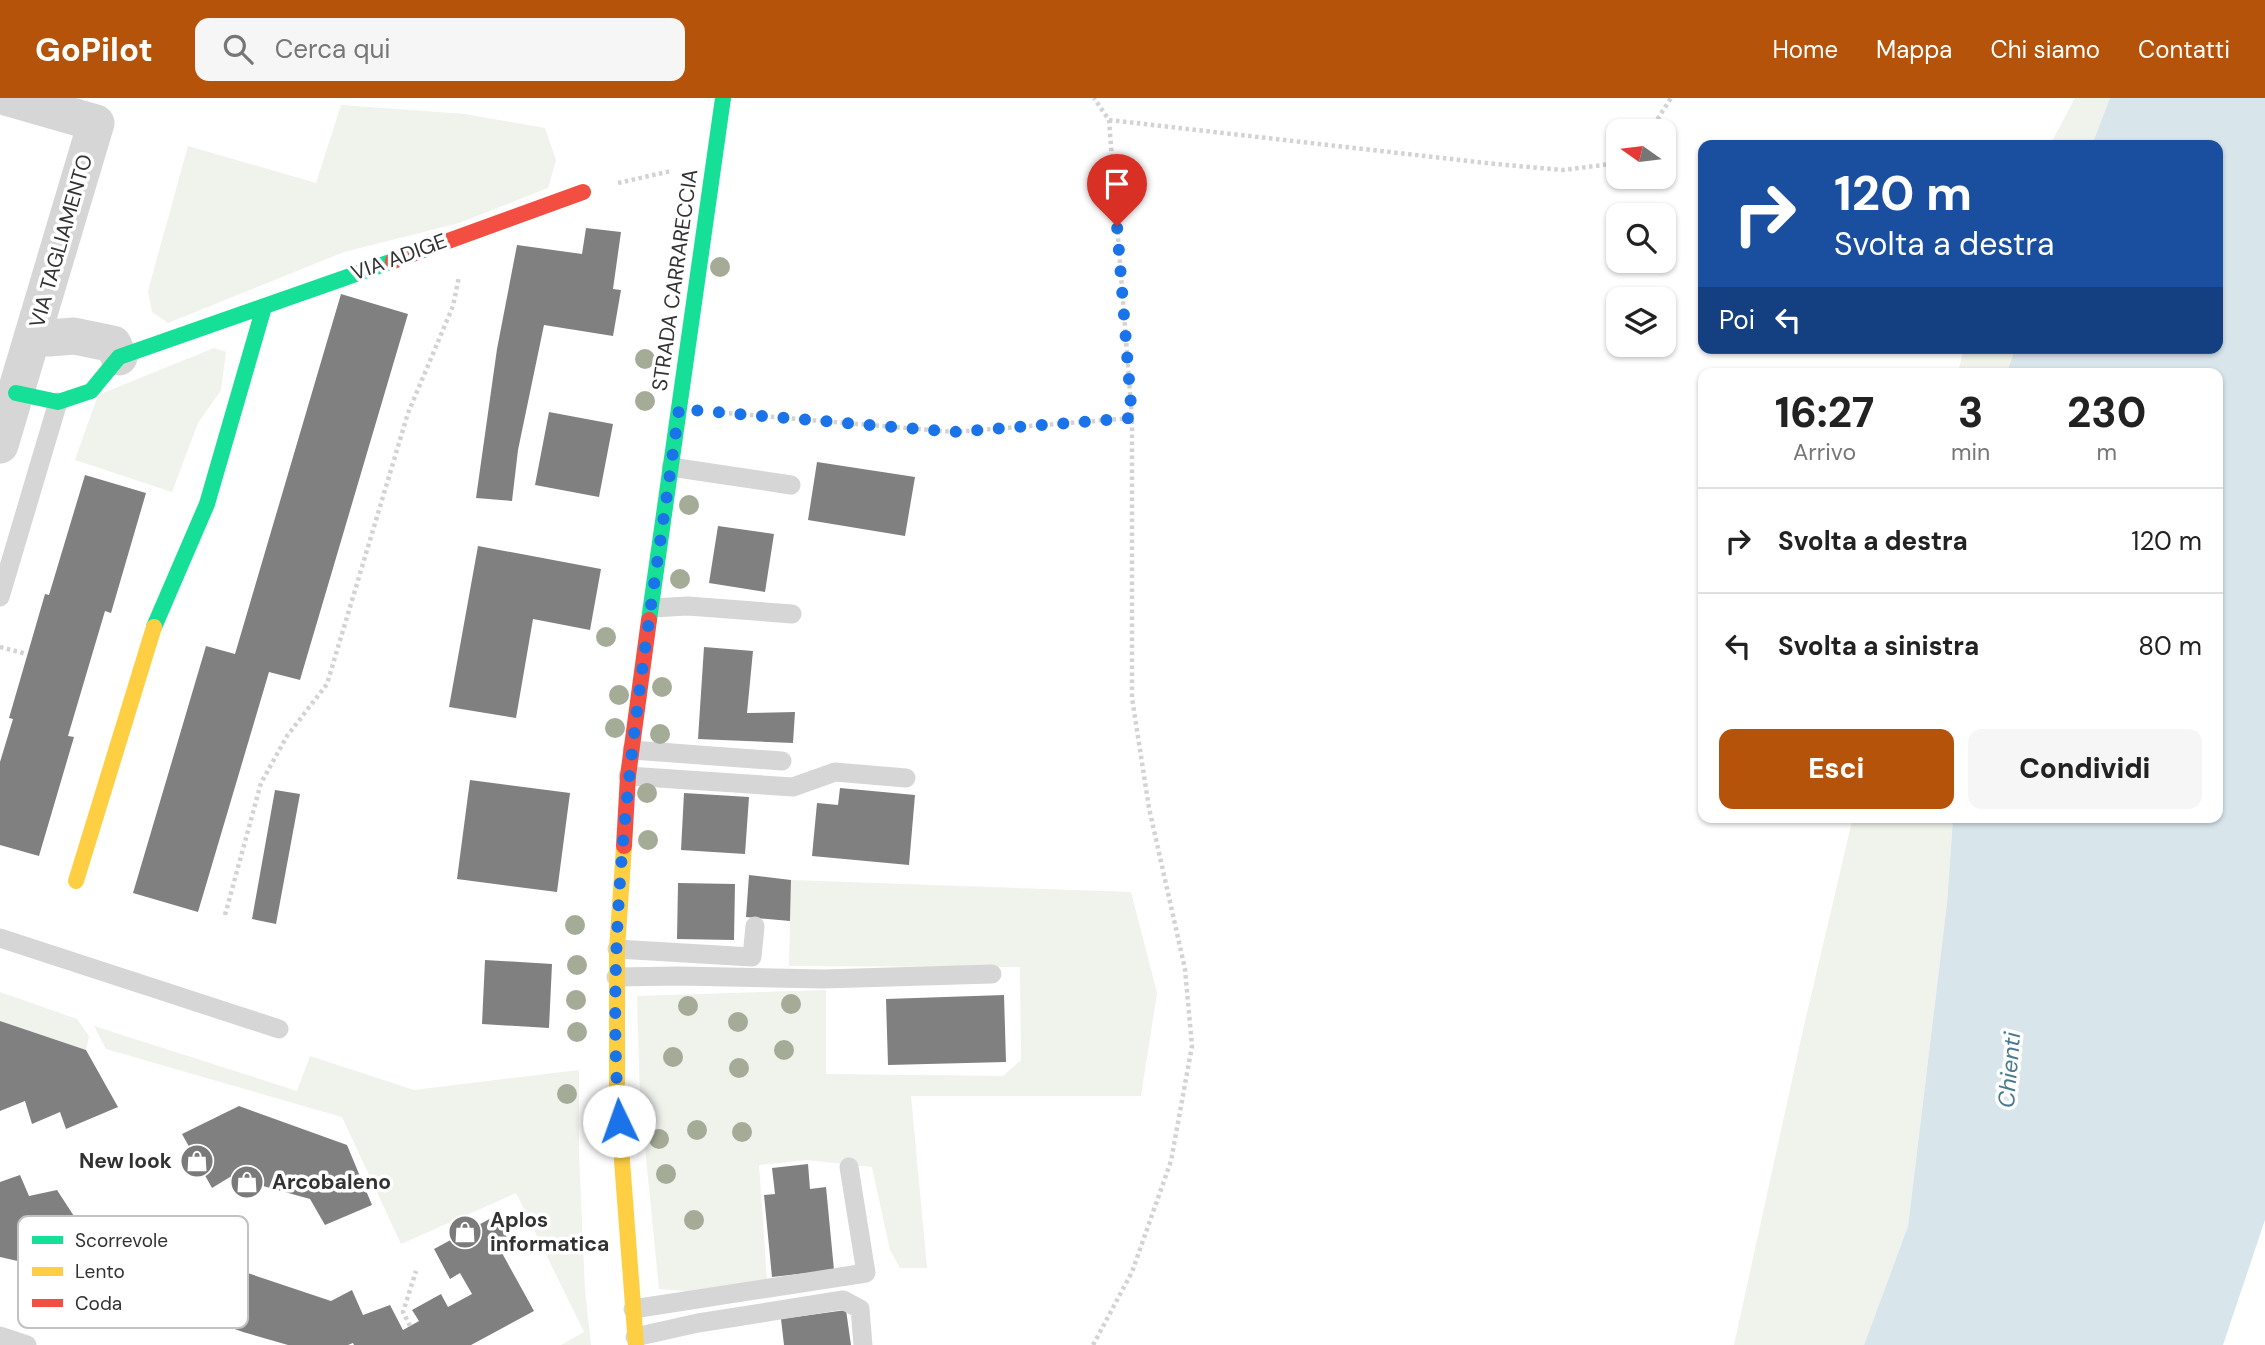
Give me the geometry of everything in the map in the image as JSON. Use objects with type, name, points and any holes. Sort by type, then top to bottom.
[{"type":"main road","name":"STRADA CARRARECCIA","points":[[634,1334],[617,1095],[617,948],[628,776],[723,98]]},
{"type":"main road","name":"VIA ADIGE","points":[[119,357],[583,192]]},
{"type":"main road","points":[[76,881],[148,641],[207,504],[264,307]]},
{"type":"main road","points":[[16,393],[58,401],[91,391],[119,357]]},
{"type":"street","name":"VIA TAGLIAMENTO","points":[[1,436],[34,335],[96,123],[9,98]]},
{"type":"street","points":[[34,335],[49,338],[74,336],[113,344],[119,357]]},
{"type":"lane","points":[[0,597],[58,401]]},
{"type":"lane","points":[[671,467],[791,485]]},
{"type":"lane","points":[[652,608],[688,606],[792,614]]},
{"type":"lane","points":[[632,750],[782,761]]},
{"type":"lane","points":[[628,776],[793,787],[835,772],[906,778]]},
{"type":"lane","points":[[617,948],[752,957],[755,926]]},
{"type":"lane","points":[[0,938],[279,1029]]},
{"type":"lane","points":[[616,977],[823,979],[992,974]]},
{"type":"lane","points":[[634,1334],[866,1273],[849,1167]]},
{"type":"lane","points":[[634,1334],[843,1300],[860,1309],[863,1345]]},
{"type":"lane","points":[[0,1336],[27,1345]]},
{"type":"path","points":[[1093,1345],[1132,1272],[1171,1161],[1192,1046],[1185,969],[1149,808],[1132,698],[1132,418],[1109,120],[1094,98]]},
{"type":"path","points":[[1658,119],[1671,98]]},
{"type":"path","points":[[1109,120],[1563,170],[1606,165]]},
{"type":"path","points":[[583,192],[682,168]]},
{"type":"path","points":[[225,915],[261,783],[287,736],[327,684],[408,413],[453,306],[462,261],[460,234]]},
{"type":"path","points":[[679,409],[954,432],[1132,418]]},
{"type":"path","points":[[0,647],[27,654]]},
{"type":"path","points":[[410,1326],[403,1312],[416,1271]]},
{"type":"shaded area","points":[[2075,98],[2110,98],[2094,140],[2053,140]]},
{"type":"shaded area","points":[[341,105],[465,114],[545,128],[556,160],[548,188],[459,223],[344,252],[168,323],[152,312],[148,291],[188,146],[316,183]]},
{"type":"shaded area","points":[[214,348],[226,352],[221,390],[198,423],[172,492],[75,460],[98,395]]},
{"type":"shaded area","points":[[1963,354],[2013,354],[2009,368],[1959,368]]},
{"type":"shaded area","points":[[1852,823],[1953,823],[1947,903],[1908,1226],[1864,1345],[1734,1345]]},
{"type":"shaded area","points":[[791,880],[1131,892],[1157,993],[1141,1096],[911,1096],[927,1268],[900,1268],[890,1250],[872,1167],[807,1160],[759,1165],[767,1280],[686,1291],[659,1289],[640,1097],[637,996],[826,990],[826,1074],[1003,1076],[1021,1060],[1020,967],[789,966]]},
{"type":"shaded area","points":[[0,992],[77,1019],[89,1036],[86,1050],[0,1021]]},
{"type":"shaded area","points":[[94,1026],[297,1091],[310,1056],[414,1090],[579,1070],[579,1154],[585,1291],[591,1345],[561,1345],[584,1332],[516,1193],[401,1244],[342,1117],[106,1049]]},
{"type":"water","name":"Chienti","points":[[2110,98],[2265,98],[2265,1220],[2223,1345],[1864,1345],[1908,1226],[1947,903],[1953,823],[2223,823],[2223,368],[2009,368],[2013,354],[2223,354],[2223,140],[2094,140]]},
{"type":"building","points":[[586,228],[621,232],[613,289],[621,290],[613,336],[544,325],[518,450],[512,501],[476,498],[497,349],[517,245],[582,254]]},
{"type":"building","points":[[341,294],[408,314],[300,680],[269,672],[198,912],[133,893],[206,646],[235,654]]},
{"type":"building","points":[[549,412],[613,424],[599,497],[535,485]]},
{"type":"building","points":[[817,462],[915,477],[905,536],[808,520]]},
{"type":"building","points":[[85,475],[146,493],[111,613],[105,611],[68,736],[74,737],[39,856],[0,845],[0,762],[13,719],[9,718],[45,594],[49,595]]},
{"type":"building","points":[[718,526],[774,534],[765,592],[709,583]]},
{"type":"building","points":[[478,546],[601,569],[590,630],[533,619],[516,718],[449,707]]},
{"type":"building","points":[[704,647],[753,651],[747,713],[795,712],[793,743],[698,739]]},
{"type":"building","points":[[470,780],[570,793],[557,892],[457,879]]},
{"type":"building","points":[[840,788],[915,795],[909,865],[812,856],[817,803],[838,805]]},
{"type":"building","points":[[275,790],[300,794],[276,924],[252,919]]},
{"type":"building","points":[[684,793],[749,797],[745,854],[681,850]]},
{"type":"building","points":[[749,875],[791,880],[790,921],[746,917]]},
{"type":"building","points":[[678,883],[735,884],[734,940],[677,939]]},
{"type":"building","points":[[485,960],[552,964],[549,1028],[482,1024]]},
{"type":"building","points":[[1004,995],[1006,1062],[888,1065],[886,999]]},
{"type":"building","points":[[0,1021],[86,1050],[118,1107],[66,1129],[60,1112],[32,1124],[25,1101],[0,1111]]},
{"type":"building","points":[[239,1106],[347,1145],[372,1205],[325,1225],[310,1199],[230,1177],[212,1188],[182,1134]]},
{"type":"building","points":[[808,1164],[810,1189],[826,1187],[834,1270],[772,1277],[764,1195],[775,1194],[772,1168]]},
{"type":"building","points":[[20,1175],[29,1196],[57,1190],[74,1216],[18,1216],[18,1261],[0,1257],[0,1182]]},
{"type":"building","points":[[495,1216],[512,1247],[502,1253],[534,1311],[471,1345],[288,1345],[232,1328],[248,1328],[248,1273],[331,1301],[352,1290],[363,1315],[390,1305],[403,1330],[419,1321],[412,1310],[441,1294],[448,1307],[472,1294],[460,1273],[450,1279],[434,1249]]},
{"type":"building","points":[[846,1310],[851,1345],[784,1345],[781,1319]]},
{"type":"traffic: fast","points":[[649,620],[723,98]]},
{"type":"traffic: fast","points":[[16,393],[58,402],[91,391],[119,357],[393,261]]},
{"type":"traffic: fast","points":[[154,627],[207,504],[264,307]]},
{"type":"traffic: slow","points":[[76,881],[154,627]]},
{"type":"traffic: slow","points":[[624,846],[617,949],[617,1095],[636,1345]]},
{"type":"traffic: jam","points":[[393,261],[583,192]]},
{"type":"traffic: jam","points":[[624,846],[628,776],[649,620]]},
{"type":"place","name":"New look","points":[[197,1161]]},
{"type":"place","name":"Arcobaleno","points":[[247,1182]]},
{"type":"place","name":"Aplos informatica","points":[[465,1232]]},
{"type":"route","points":[[619,1121],[616,977],[628,776],[679,409],[954,432],[1132,418],[1117,226]]}]
